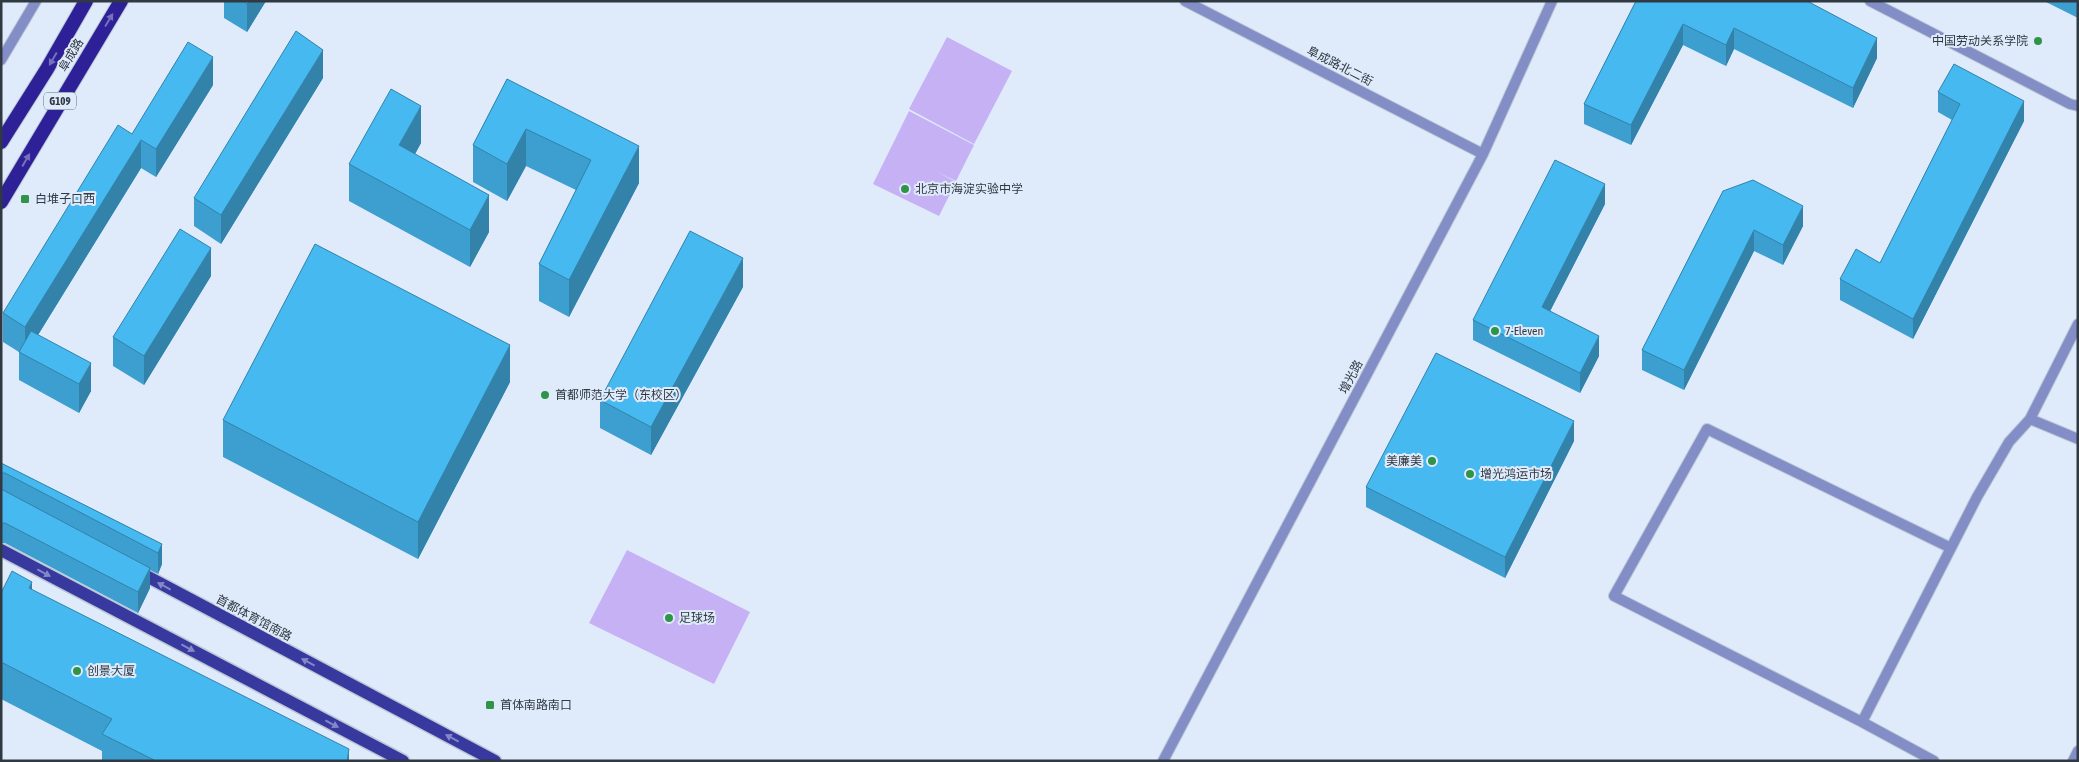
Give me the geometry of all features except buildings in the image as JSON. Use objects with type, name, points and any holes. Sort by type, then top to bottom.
[{"type":"highway","name":"阜成路","points":[[1,142],[86,1]]},
{"type":"highway","name":"阜成路","points":[[1,202],[121,1]]},
{"type":"main road","points":[[1,550],[403,761]]},
{"type":"main road","name":"首都体育馆南路","points":[[123,564],[495,761]]},
{"type":"street","points":[[1,60],[36,1]]},
{"type":"street","name":"阜成路北二街","points":[[1185,1],[1483,154]]},
{"type":"street","name":"增光路","points":[[1163,761],[1483,154],[1552,1]]},
{"type":"street","points":[[1870,1],[2075,107]]},
{"type":"street","points":[[1862,722],[1977,497],[2009,442],[2030,419],[2078,324]]},
{"type":"street","points":[[2030,419],[2078,439]]},
{"type":"street","points":[[1934,761],[1862,722],[1614,596],[1707,429],[1951,548]]},
{"type":"street","points":[[2073,761],[2078,750]]},
{"type":"shaded area","points":[[947,37],[1012,71],[974,144],[909,109]]},
{"type":"shaded area","points":[[909,111],[974,145],[956,181],[937,172],[956,182],[939,216],[873,184]]},
{"type":"shaded area","name":"足球场","points":[[627,550],[750,612],[714,684],[589,623]]},
{"type":"place","name":"中国劳动关系学院","points":[[2038,41]]},
{"type":"place","name":"北京市海淀实验中学","points":[[905,189]]},
{"type":"place","name":"白堆子口西","points":[[25,199]]},
{"type":"place","name":"7-Eleven","points":[[1495,331]]},
{"type":"place","name":"首都师范大学（东校区）","points":[[545,395]]},
{"type":"place","name":"美廉美","points":[[1432,461]]},
{"type":"place","name":"增光鸿运市场","points":[[1470,474]]},
{"type":"place","name":"足球场","points":[[669,618]]},
{"type":"place","name":"创景大厦","points":[[77,671]]},
{"type":"place","name":"首体南路南口","points":[[490,705]]}]
